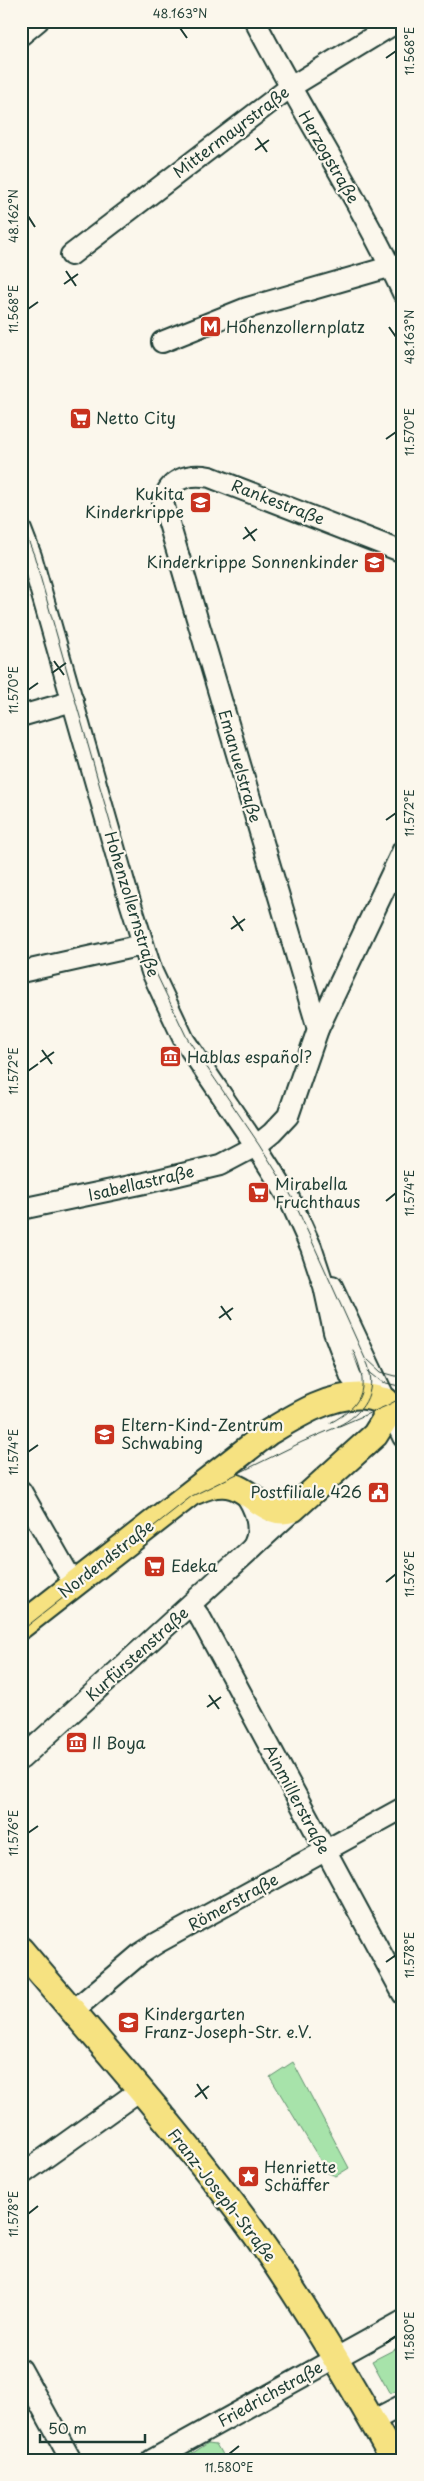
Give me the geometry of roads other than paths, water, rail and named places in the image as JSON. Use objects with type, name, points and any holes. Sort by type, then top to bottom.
[{"type":"main road","name":"Nordendstraße","points":[[21,1626],[247,1448],[290,1420],[316,1407],[343,1398],[394,1396]]},
{"type":"main road","points":[[191,1493],[219,1484],[233,1486],[275,1510],[289,1510],[299,1505],[375,1435],[394,1396]]},
{"type":"main road","points":[[241,1490],[238,1473],[247,1448]]},
{"type":"main road","name":"Franz-Joseph-Straße","points":[[21,1950],[140,2090],[253,2232],[335,2357],[394,2460]]},
{"type":"street","points":[[21,35],[38,21]]},
{"type":"street","name":"Herzogstraße","points":[[255,21],[289,88],[397,265],[403,293]]},
{"type":"street","name":"Mittermayrstraße","points":[[70,255],[289,88],[399,21]]},
{"type":"street","points":[[162,342],[247,308],[397,265]]},
{"type":"street","name":"Rankestraße","points":[[163,503],[165,493],[178,480],[188,475],[210,477],[403,552]]},
{"type":"street","name":"Emanuelstraße","points":[[163,503],[318,1029]]},
{"type":"street","name":"Hohenzollernstraße","points":[[21,530],[31,556],[142,945],[160,990],[180,1033],[289,1198],[311,1247],[394,1396],[403,1437]]},
{"type":"street","points":[[21,716],[73,701]]},
{"type":"street","name":"Isabellastraße","points":[[21,1209],[145,1184],[220,1165],[256,1146],[272,1133],[288,1116],[318,1029],[403,850]]},
{"type":"street","points":[[21,972],[142,945]]},
{"type":"street","name":"Hohenzollernstraße","points":[[311,1247],[324,1286],[334,1332],[349,1372],[362,1389],[394,1396]]},
{"type":"street","points":[[343,1398],[349,1384],[349,1372]]},
{"type":"street","points":[[241,1490],[253,1508],[257,1522],[257,1537],[252,1548]]},
{"type":"street","points":[[21,1491],[74,1584]]},
{"type":"street","name":"Kurfürstenstraße","points":[[21,1759],[299,1505]]},
{"type":"street","name":"Ainmillerstraße","points":[[191,1605],[201,1618],[324,1851],[403,1994]]},
{"type":"street","name":"Römerstraße","points":[[73,2011],[140,1954],[403,1808]]},
{"type":"street","points":[[21,2175],[140,2090]]},
{"type":"street","name":"Friedrichstraße","points":[[152,2460],[403,2321]]},
{"type":"street","points":[[21,2369],[71,2460]]},
{"type":"street","points":[[372,2421],[403,2405]]},
{"type":"tram line","points":[[21,523],[34,555],[129,889],[155,971],[187,1038],[259,1144],[292,1197],[368,1365],[371,1385],[366,1402],[361,1409],[338,1426]]},
{"type":"tram line","points":[[330,1423],[351,1409],[361,1392],[361,1374],[353,1350]]},
{"type":"tram line","points":[[368,1360],[381,1372],[403,1378]]},
{"type":"tram line","points":[[368,1371],[382,1382],[403,1387]]},
{"type":"tram line","points":[[21,1631],[192,1496],[302,1442],[403,1397]]},
{"type":"place","name":"Hohenzollernplatz","points":[[210,327]]},
{"type":"place","name":"Netto City","points":[[80,418]]},
{"type":"place","name":"Kukita Kinderkrippe","points":[[200,503]]},
{"type":"place","name":"Kinderkrippe Sonnenkinder","points":[[374,562]]},
{"type":"place","name":"Hablas español?","points":[[171,1057]]},
{"type":"place","name":"Mirabella Fruchthaus","points":[[259,1193]]},
{"type":"place","name":"Eltern-Kind-Zentrum Schwabing","points":[[105,1434]]},
{"type":"place","name":"Postfiliale 426","points":[[378,1492]]},
{"type":"place","name":"Edeka","points":[[155,1566]]},
{"type":"place","name":"Il Boya","points":[[76,1743]]},
{"type":"place","name":"Kindergarten Franz-Joseph-Str. e.V.","points":[[128,2023]]},
{"type":"place","name":"Henriette Schäffer","points":[[248,2176]]}]
